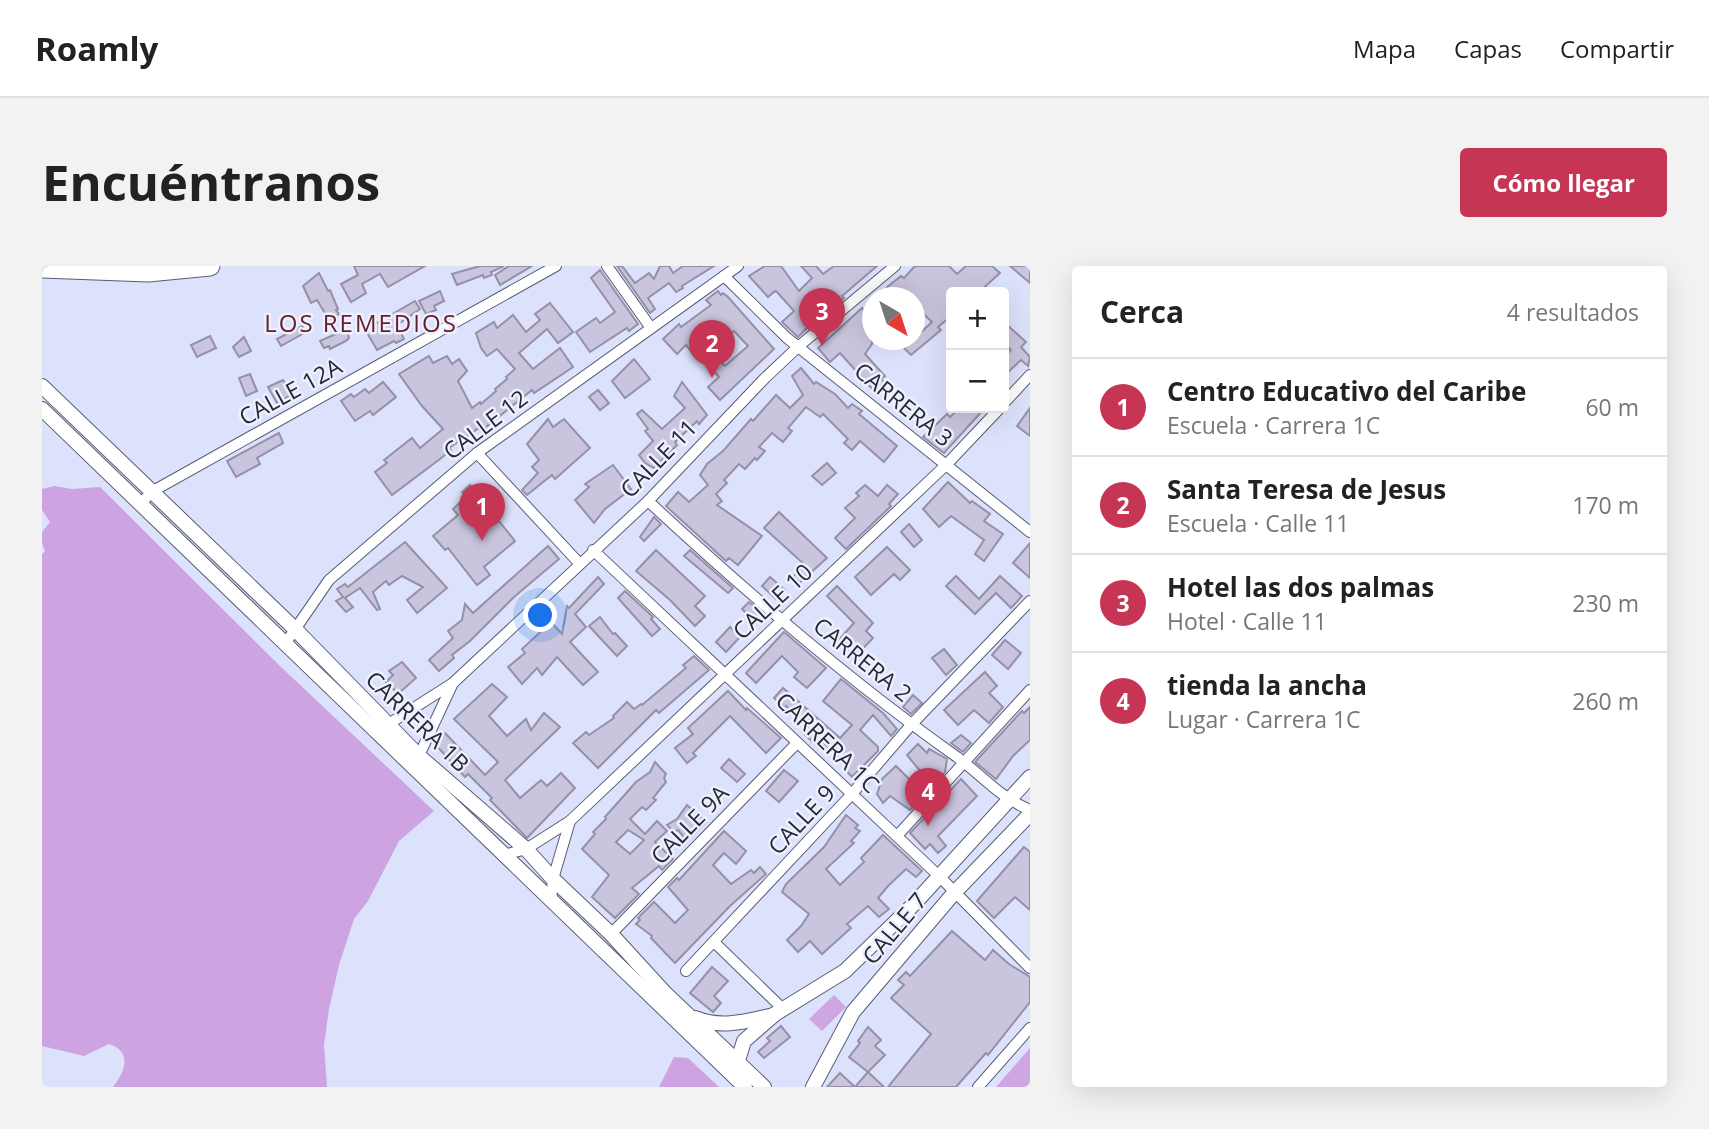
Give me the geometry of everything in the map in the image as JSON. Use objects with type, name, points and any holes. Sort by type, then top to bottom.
[{"type":"highway","points":[[42,268],[148,272],[210,266]]},
{"type":"street","name":"CALLE 12A","points":[[140,504],[153,491],[556,266]]},
{"type":"street","points":[[607,266],[651,328]]},
{"type":"street","name":"CALLE 12","points":[[285,644],[329,580],[477,453],[738,266]]},
{"type":"street","name":"CALLE 11","points":[[453,683],[648,501],[799,346],[895,266]]},
{"type":"street","name":"CARRERA 3","points":[[724,276],[799,346],[1030,532]]},
{"type":"street","points":[[1009,398],[1030,375]]},
{"type":"street","name":"CARRERA 1B","points":[[42,386],[295,629],[382,729]]},
{"type":"street","name":"CARRERA 1B","points":[[42,409],[285,644],[382,729],[551,901],[735,1069],[764,1087]]},
{"type":"street","name":"CALLE 10","points":[[504,855],[526,849],[570,821],[946,465],[995,413]]},
{"type":"street","points":[[477,453],[579,563]]},
{"type":"street","name":"CARRERA 2","points":[[648,501],[783,621],[911,725],[964,762],[1008,801],[1030,812]]},
{"type":"street","name":"CARRERA 1C","points":[[593,550],[939,876],[1030,968]]},
{"type":"street","name":"CALLE 9","points":[[687,971],[851,795],[911,725],[1030,601]]},
{"type":"street","points":[[382,729],[453,683]]},
{"type":"street","points":[[416,763],[453,683]]},
{"type":"street","points":[[897,836],[1030,690]]},
{"type":"street","name":"CALLE 9A","points":[[611,934],[797,743]]},
{"type":"street","name":"CARRERA 1B","points":[[416,763],[526,849],[553,880],[611,934],[690,1016],[735,1069],[745,1087]]},
{"type":"street","name":"CALLE 7","points":[[779,1012],[845,971],[914,905],[1030,777]]},
{"type":"street","name":"CALLE 7","points":[[813,1087],[853,1012],[954,893],[1030,812]]},
{"type":"street","points":[[551,901],[553,880],[570,821]]},
{"type":"street","points":[[715,943],[779,1012]]},
{"type":"street","points":[[690,1016],[717,1024],[730,1024],[779,1012]]},
{"type":"street","points":[[735,1069],[744,1041],[779,1012]]},
{"type":"street","points":[[978,1087],[1030,1028]]},
{"type":"shaded area","points":[[54,486],[72,489],[100,487],[280,666],[434,811],[399,841],[368,901],[354,919],[339,965],[329,1009],[324,1045],[327,1087],[113,1087],[121,1075],[124,1063],[124,1057],[117,1048],[109,1044],[84,1056],[42,1046],[42,554],[45,551],[42,532],[50,522],[42,510],[42,489]]},
{"type":"shaded area","points":[[834,995],[846,1007],[822,1031],[809,1019]]},
{"type":"shaded area","points":[[1030,1048],[1030,1087],[996,1087]]},
{"type":"shaded area","points":[[674,1057],[688,1058],[719,1087],[659,1087]]},
{"type":"building","points":[[354,266],[425,266],[388,287],[380,274],[362,284],[366,293],[351,302],[341,284],[358,275]]},
{"type":"building","points":[[480,266],[504,266],[491,272],[492,275],[484,278],[483,275],[457,285],[452,274]]},
{"type":"building","points":[[509,266],[532,266],[500,285],[495,275]]},
{"type":"building","points":[[617,266],[622,266],[635,283],[649,273],[654,279],[660,266],[669,266],[673,273],[683,266],[714,266],[676,292],[669,283],[648,298],[655,309],[650,313]]},
{"type":"building","points":[[765,266],[781,266],[799,291],[812,278],[801,266],[816,266],[823,274],[834,266],[877,266],[842,296],[844,298],[836,305],[829,296],[812,313],[817,318],[798,337],[782,322],[794,311],[777,292],[768,297],[749,276]]},
{"type":"building","points":[[915,266],[949,266],[957,274],[966,266],[992,266],[1000,273],[985,287],[946,287],[946,320],[938,327],[941,330],[925,343],[925,328],[932,322],[925,315],[925,287],[887,287],[901,276],[904,278]]},
{"type":"building","points":[[1010,266],[1030,266],[1030,283]]},
{"type":"building","points":[[600,270],[638,324],[590,352],[576,332],[596,318],[600,323],[615,312],[591,278]]},
{"type":"building","points":[[319,273],[338,309],[336,310],[339,314],[329,320],[317,300],[311,303],[303,286]]},
{"type":"building","points":[[440,291],[444,301],[434,306],[436,310],[426,314],[419,301]]},
{"type":"building","points":[[718,291],[721,295],[723,293],[774,349],[720,400],[708,387],[719,377],[698,354],[695,357],[686,345],[677,354],[663,339],[679,324],[681,327],[711,305],[706,300]],"holes":[[[734,331],[748,346],[725,366],[710,351]]]},
{"type":"building","points":[[415,301],[420,309],[397,325],[404,339],[377,350],[363,326],[375,320],[377,323]]},
{"type":"building","points":[[550,303],[573,332],[558,343],[547,329],[519,353],[533,369],[560,348],[573,367],[534,393],[532,390],[481,431],[479,428],[449,448],[451,450],[392,495],[375,472],[387,463],[384,460],[412,438],[420,448],[443,429],[399,374],[429,356],[433,363],[447,356],[452,364],[459,359],[467,371],[458,381],[472,408],[480,402],[481,404],[515,369],[497,349],[487,356],[476,333],[494,322],[497,328],[513,315],[526,332],[540,320],[535,314]]},
{"type":"building","points":[[862,308],[862,350],[868,350],[865,354],[885,376],[881,379],[885,383],[875,392],[840,353],[830,362],[818,348]]},
{"type":"building","points":[[302,326],[306,332],[281,346],[277,339]]},
{"type":"building","points":[[1009,327],[1026,342],[1021,347],[1030,357],[1028,366],[1021,360],[1009,371]]},
{"type":"building","points":[[347,329],[349,338],[346,341],[330,349],[329,346],[324,348],[320,341]]},
{"type":"building","points":[[210,336],[216,348],[197,357],[191,345]]},
{"type":"building","points":[[244,337],[251,351],[239,357],[233,347]]},
{"type":"building","points":[[634,359],[650,379],[625,398],[612,381]]},
{"type":"building","points":[[801,368],[814,384],[816,382],[835,394],[848,408],[852,404],[862,411],[859,414],[897,446],[884,462],[860,441],[852,450],[844,443],[848,439],[823,414],[820,417],[806,407],[788,428],[792,431],[783,442],[772,433],[759,447],[765,451],[757,460],[755,458],[745,469],[739,464],[724,480],[727,483],[716,494],[722,501],[717,505],[762,536],[738,565],[729,558],[726,561],[666,506],[678,492],[689,502],[708,485],[700,475],[707,464],[723,451],[751,419],[753,421],[776,395],[790,408],[803,395],[792,376]]},
{"type":"building","points":[[250,374],[257,391],[246,396],[239,378]]},
{"type":"building","points":[[283,380],[292,395],[277,403],[268,387]]},
{"type":"building","points":[[383,382],[396,397],[373,415],[370,411],[355,421],[341,401],[351,394],[354,397],[365,389],[369,393]]},
{"type":"building","points":[[682,382],[707,415],[675,442],[677,445],[654,468],[645,463],[639,455],[653,441],[637,414],[642,410],[662,429],[685,408],[674,396]]},
{"type":"building","points":[[598,390],[609,403],[600,410],[589,397]]},
{"type":"building","points":[[1030,408],[1030,436],[1017,426]]},
{"type":"building","points":[[954,413],[980,413],[944,453],[923,437],[947,414],[950,417]]},
{"type":"building","points":[[548,419],[553,427],[564,419],[590,448],[555,479],[552,475],[527,495],[522,490],[538,473],[532,467],[539,460],[527,444]]},
{"type":"building","points":[[279,433],[283,443],[257,458],[260,464],[236,477],[227,461]]},
{"type":"building","points":[[827,463],[836,473],[822,485],[812,476]]},
{"type":"building","points":[[613,465],[631,489],[605,509],[594,523],[575,500],[589,487],[585,484]]},
{"type":"building","points":[[948,482],[970,503],[972,501],[990,514],[984,521],[1003,534],[984,561],[975,554],[984,540],[951,516],[939,527],[923,509]]},
{"type":"building","points":[[470,485],[515,541],[484,567],[490,575],[477,585],[448,548],[445,550],[433,536],[458,515],[453,509],[466,497],[462,492]]},
{"type":"building","points":[[865,485],[878,496],[887,485],[898,494],[889,504],[891,506],[846,549],[835,538],[855,518],[845,508],[859,496],[856,493]]},
{"type":"building","points":[[779,512],[827,558],[797,585],[791,579],[805,565],[764,528]]},
{"type":"building","points":[[654,517],[661,524],[644,541],[640,537]]},
{"type":"building","points":[[909,524],[922,540],[914,547],[901,532]]},
{"type":"building","points":[[405,542],[447,588],[417,613],[407,600],[423,587],[402,576],[389,585],[386,581],[373,592],[380,609],[377,610],[360,588],[345,598],[353,607],[346,612],[336,601],[343,597],[337,589],[345,584],[348,587]]},
{"type":"building","points":[[1030,543],[1030,578],[1013,563]]},
{"type":"building","points":[[548,546],[559,559],[514,597],[452,655],[454,658],[439,671],[429,660],[453,638],[448,631],[462,620],[465,604],[473,613]]},
{"type":"building","points":[[887,547],[910,570],[900,580],[894,574],[871,595],[855,577]]},
{"type":"building","points":[[656,550],[705,596],[695,606],[705,616],[695,626],[636,571]]},
{"type":"building","points":[[690,550],[733,588],[728,593],[684,556]]},
{"type":"building","points":[[956,576],[979,599],[1000,576],[1022,596],[1011,608],[996,593],[975,614],[946,586]]},
{"type":"building","points":[[598,577],[604,584],[575,614],[586,627],[570,642],[598,672],[583,685],[557,657],[542,675],[537,668],[522,684],[508,667],[525,653],[522,649],[551,622],[562,634],[567,606],[569,608]]},
{"type":"building","points":[[770,577],[785,590],[776,599],[762,586]]},
{"type":"building","points":[[837,586],[873,623],[866,631],[873,638],[853,659],[836,643],[854,623],[827,596]]},
{"type":"building","points":[[625,591],[653,617],[651,619],[660,629],[652,636],[618,598]]},
{"type":"building","points":[[749,602],[764,615],[756,623],[742,609]]},
{"type":"building","points":[[600,617],[627,646],[617,656],[589,626]]},
{"type":"building","points":[[730,627],[740,637],[726,652],[716,642]]},
{"type":"building","points":[[784,632],[826,668],[807,688],[794,677],[798,672],[782,656],[756,683],[746,673]]},
{"type":"building","points":[[1005,640],[1021,653],[1008,669],[992,655]]},
{"type":"building","points":[[944,649],[957,665],[946,675],[932,658]]},
{"type":"building","points":[[694,656],[709,670],[659,713],[656,710],[598,768],[573,743],[586,732],[589,735],[614,718],[627,702],[634,709],[642,705],[686,668],[683,665]]},
{"type":"building","points":[[402,662],[416,678],[398,694],[386,682],[393,675],[389,671]]},
{"type":"building","points":[[985,672],[997,686],[989,693],[1003,707],[989,723],[974,710],[958,725],[944,710]]},
{"type":"building","points":[[841,679],[883,713],[897,729],[891,736],[873,715],[860,730],[878,747],[878,751],[852,777],[844,768],[847,765],[821,741],[817,746],[804,734],[808,729],[786,706],[785,708],[774,698],[783,688],[840,738],[852,725],[823,701]]},
{"type":"building","points":[[492,684],[507,697],[489,716],[507,736],[526,719],[531,730],[544,713],[560,727],[505,780],[520,798],[541,780],[547,786],[561,773],[575,788],[527,838],[490,800],[492,798],[468,774],[465,777],[434,743],[445,733],[485,775],[498,762],[454,719]]},
{"type":"building","points":[[728,691],[746,710],[747,708],[781,738],[766,753],[730,716],[693,753],[696,756],[687,763],[675,748],[693,734],[688,728]]},
{"type":"building","points":[[913,695],[922,703],[911,714],[903,707]]},
{"type":"building","points":[[1030,707],[1030,740],[1013,756],[996,779],[975,762],[1022,711],[1024,713]]},
{"type":"building","points":[[961,735],[971,743],[963,752],[951,743]]},
{"type":"building","points":[[918,744],[927,753],[929,749],[947,759],[945,772],[910,810],[890,796],[883,803],[877,794],[882,779],[896,766],[921,791],[930,783],[907,755]]},
{"type":"building","points":[[729,759],[745,774],[737,782],[721,768]]},
{"type":"building","points":[[655,762],[666,774],[666,782],[653,798],[656,800],[646,810],[642,807],[630,819],[645,834],[657,821],[667,831],[655,842],[673,859],[662,870],[659,866],[632,888],[639,894],[615,918],[592,897],[609,875],[582,849],[605,817],[636,782],[650,772]],"holes":[[[628,830],[644,840],[630,854],[616,842]]]},
{"type":"building","points":[[784,770],[798,781],[779,802],[766,791]]},
{"type":"building","points":[[961,779],[977,796],[938,836],[946,846],[938,853],[930,844],[925,849],[910,833]]},
{"type":"building","points":[[687,805],[706,822],[687,841],[678,830],[674,832],[667,825],[677,819]]},
{"type":"building","points":[[846,815],[858,825],[855,828],[860,831],[851,841],[854,843],[826,869],[840,885],[864,862],[861,858],[883,835],[922,871],[916,877],[906,869],[888,886],[878,898],[889,909],[879,917],[868,906],[847,924],[851,928],[822,954],[810,941],[798,952],[787,940],[809,914],[782,892],[786,884],[824,847]]},
{"type":"building","points":[[724,831],[746,851],[736,864],[724,853],[713,865],[731,884],[751,870],[754,873],[760,867],[766,874],[730,906],[675,963],[652,936],[636,924],[640,920],[638,918],[654,902],[675,923],[688,910],[668,887],[677,878],[679,880]]},
{"type":"building","points":[[1024,847],[1030,852],[1030,910],[1015,897],[994,918],[977,901]]},
{"type":"building","points":[[952,931],[985,960],[993,950],[1030,977],[1030,1002],[988,1055],[986,1053],[956,1087],[888,1087],[931,1034],[891,998],[904,985],[898,980],[906,972],[910,976]]},
{"type":"building","points":[[712,967],[728,981],[714,996],[721,1003],[713,1012],[690,993]]},
{"type":"building","points":[[781,1026],[790,1037],[764,1058],[758,1052],[770,1041],[767,1038]]},
{"type":"building","points":[[868,1027],[881,1040],[875,1046],[885,1055],[868,1072],[849,1057]]},
{"type":"building","points":[[868,1072],[884,1087],[855,1087]]},
{"type":"building","points":[[840,1073],[855,1087],[827,1087]]},
{"type":"place","name":"Hotel las dos palmas","points":[[822,346]]},
{"type":"place","name":"Santa Teresa de Jesus","points":[[712,378]]},
{"type":"place","name":"Centro Educativo del Caribe","points":[[482,541]]},
{"type":"place","name":"tienda la ancha","points":[[928,826]]},
{"type":"district","name":"LOS REMEDIOS","points":[[361,322]]}]
